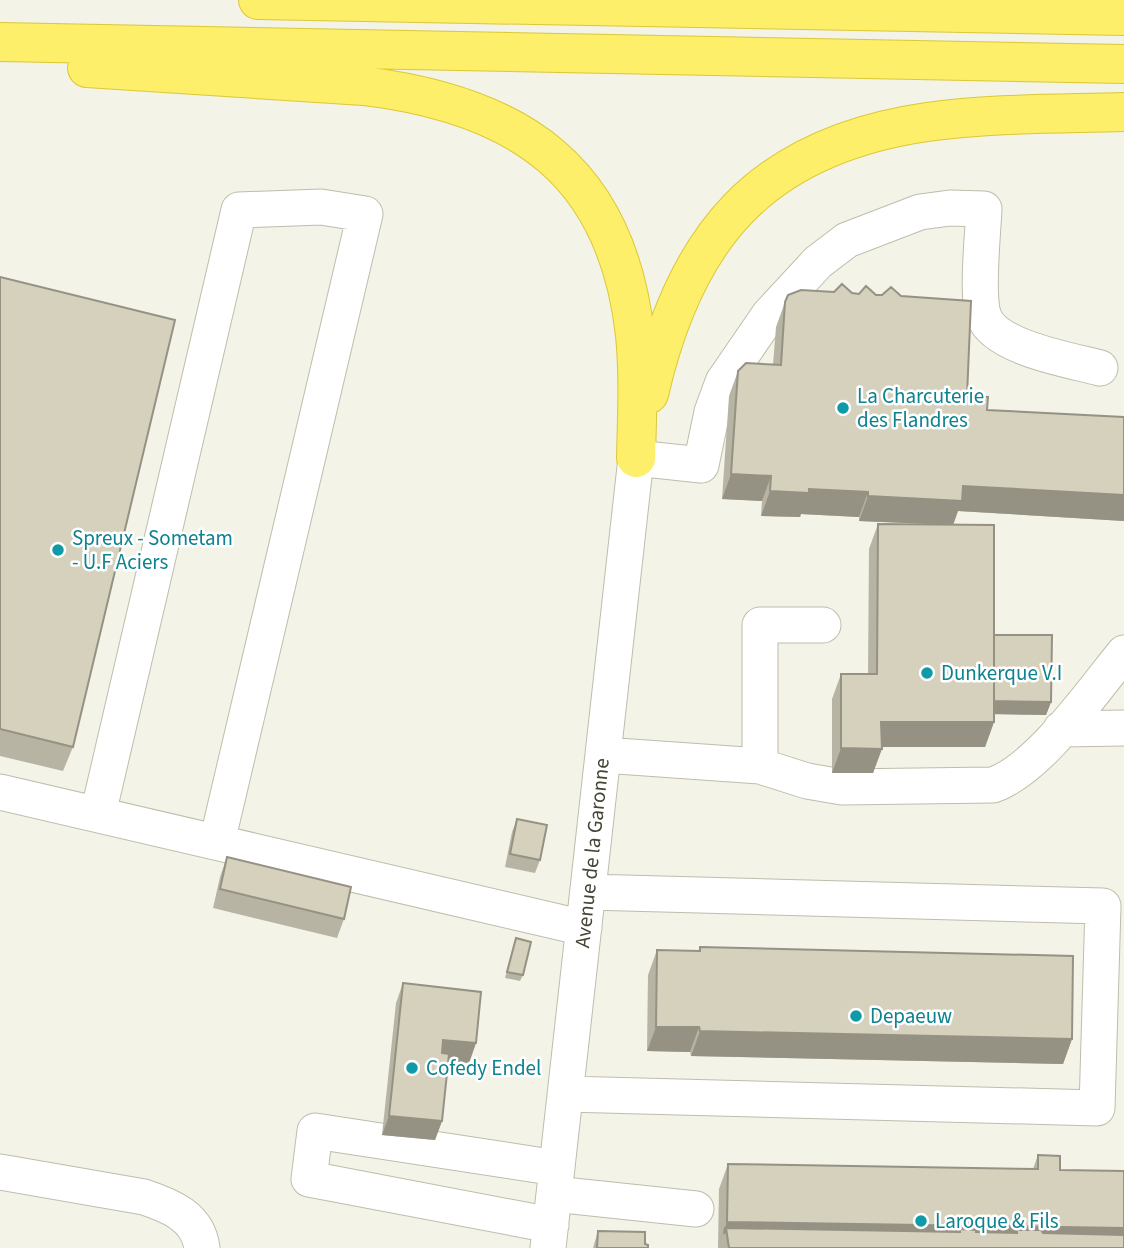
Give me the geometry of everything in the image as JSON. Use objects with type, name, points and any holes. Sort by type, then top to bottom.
[{"type":"highway","points":[[258,0],[1124,16]]},
{"type":"highway","points":[[1079,0],[1124,10]]},
{"type":"highway","points":[[0,42],[1124,64]]},
{"type":"highway","points":[[0,60],[381,88],[463,107],[516,131],[549,154],[576,181],[599,212],[616,250],[628,290],[635,338],[636,458]]},
{"type":"highway","points":[[636,458],[657,359],[688,279],[706,246],[730,216],[769,181],[805,159],[840,144],[915,124],[995,116],[1124,112]]},
{"type":"street","points":[[98,814],[239,210],[321,207],[365,214],[217,842]]},
{"type":"street","points":[[636,458],[701,465],[712,412],[723,382],[769,315],[831,251],[862,233],[920,212],[950,208],[984,209],[981,304],[987,323],[1014,343],[1100,368]]},
{"type":"street","name":"Avenue de la Garonne","points":[[553,1209],[636,458]]},
{"type":"street","points":[[760,766],[760,625],[823,625]]},
{"type":"street","points":[[603,755],[760,766],[807,781],[842,787],[993,785],[1016,775],[1039,754],[1124,653]]},
{"type":"street","points":[[1061,729],[1124,727]]},
{"type":"street","points":[[0,792],[584,928]]},
{"type":"street","points":[[566,1094],[1097,1108],[1103,906],[588,892]]},
{"type":"street","points":[[553,1209],[315,1131],[309,1179],[553,1209],[696,1209]]},
{"type":"street","points":[[0,1172],[144,1198],[165,1205],[192,1223],[200,1237],[202,1248]]},
{"type":"building","name":"Spreux - Sometam - U.F Aciers","points":[[0,277],[175,320],[73,747],[0,729]]},
{"type":"building","name":"La Charcuterie des Flandres","points":[[842,284],[852,293],[859,294],[866,286],[876,295],[882,295],[891,287],[901,296],[971,301],[967,396],[988,397],[987,410],[1124,417],[1124,495],[963,486],[962,501],[868,496],[868,492],[809,489],[809,493],[770,491],[771,476],[731,474],[738,371],[746,363],[781,365],[785,302],[788,295],[801,290],[834,292]]},
{"type":"building","name":"Dunkerque V.I","points":[[878,524],[994,525],[994,722],[881,722],[882,749],[841,748],[841,674],[877,674]]},
{"type":"building","points":[[994,635],[1052,635],[1051,702],[994,701]]},
{"type":"building","points":[[517,819],[547,825],[540,860],[510,854]]},
{"type":"building","points":[[227,857],[351,887],[344,919],[220,889]]},
{"type":"building","points":[[516,938],[531,942],[523,975],[507,972]]},
{"type":"building","name":"Depaeuw","points":[[700,947],[1073,956],[1072,1039],[700,1031],[699,1027],[656,1027],[657,950],[700,951]]},
{"type":"building","name":"Cofedy Endel","points":[[403,983],[481,992],[476,1043],[443,1040],[442,1053],[449,1054],[442,1121],[389,1116]]},
{"type":"building","points":[[1038,1155],[1060,1156],[1060,1170],[1124,1171],[1124,1228],[727,1222],[728,1164],[1038,1169]]},
{"type":"building","points":[[726,1228],[960,1232],[960,1229],[1017,1233],[1017,1230],[1041,1230],[1043,1233],[1124,1235],[1124,1248],[729,1248]]},
{"type":"building","points":[[729,1228],[959,1231],[959,1232]]},
{"type":"building","points":[[598,1231],[645,1232],[645,1244],[648,1248],[597,1248]]},
{"type":"building","points":[[1043,1233],[1124,1234],[1124,1235]]},
{"type":"place","name":"La Charcuterie des Flandres","points":[[843,408]]},
{"type":"place","name":"Spreux - Sometam - U.F Aciers","points":[[58,550]]},
{"type":"place","name":"Dunkerque V.I","points":[[927,673]]},
{"type":"place","name":"Depaeuw","points":[[856,1016]]},
{"type":"place","name":"Cofedy Endel","points":[[412,1068]]},
{"type":"place","name":"Laroque & Fils","points":[[921,1221]]}]
